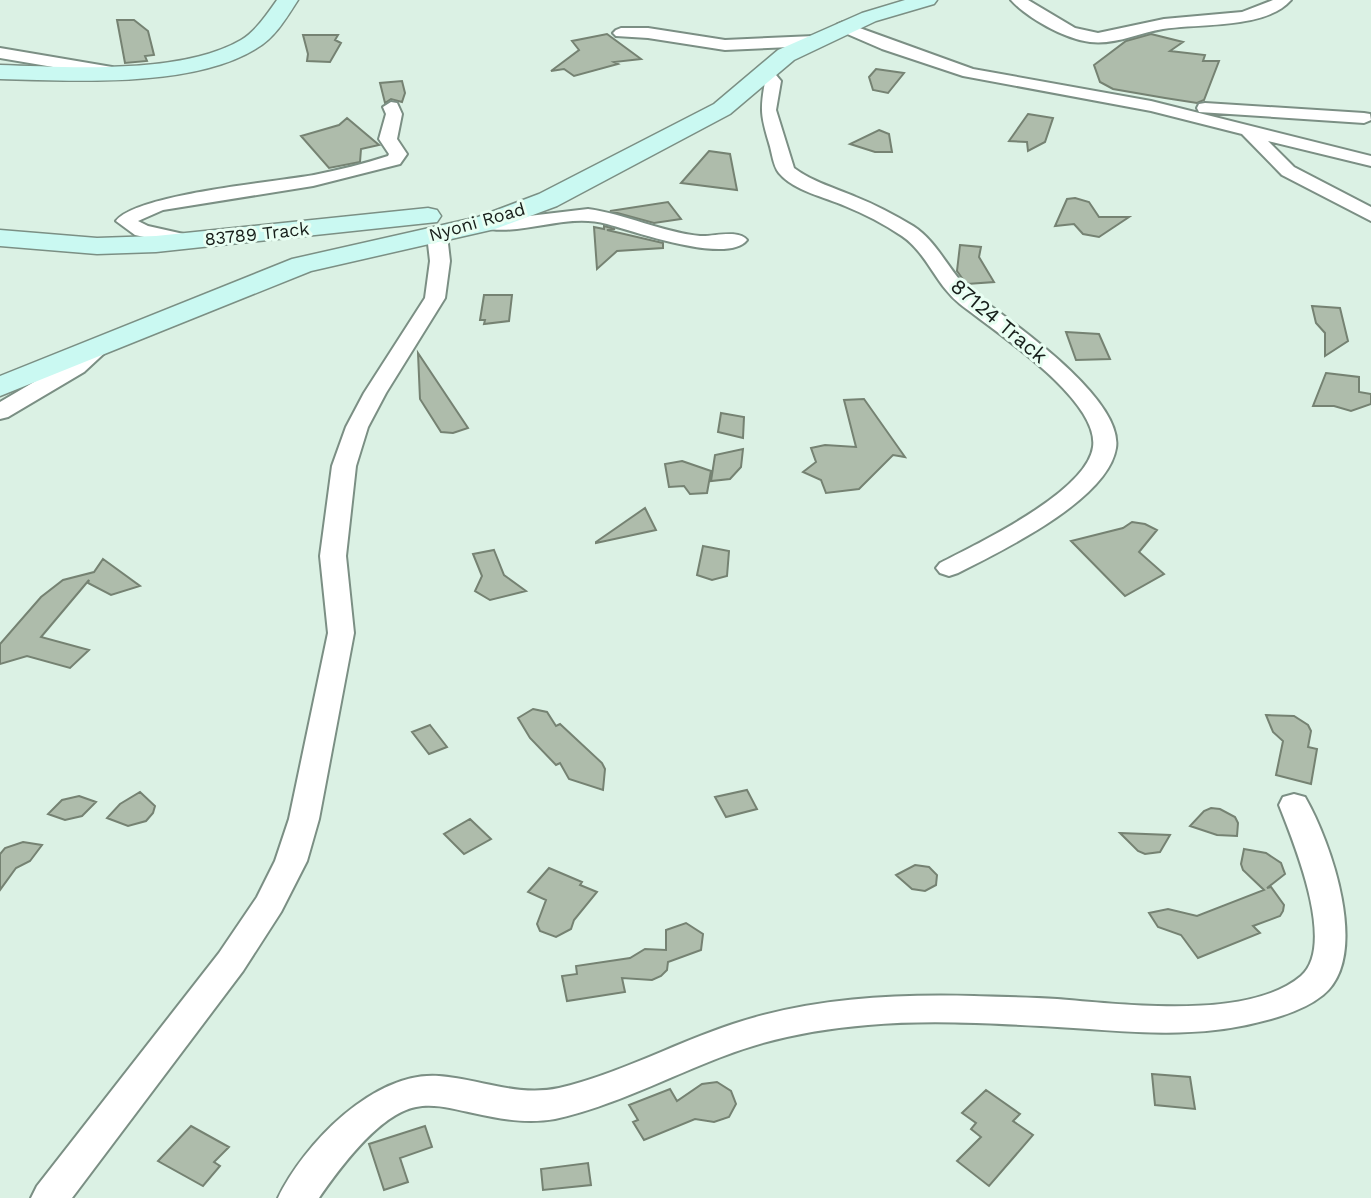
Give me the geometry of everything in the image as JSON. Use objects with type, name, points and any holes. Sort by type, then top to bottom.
[{"type":"street","points":[[0,72],[112,72],[177,66],[236,52],[259,36],[288,0]]},
{"type":"street","name":"Nyoni Road","points":[[0,387],[302,265],[437,235],[513,214],[601,173],[722,109],[786,55],[843,27],[927,0]]},
{"type":"street","points":[[1018,0],[1053,24],[1095,37],[1117,36],[1168,24],[1262,11],[1284,0]]},
{"type":"street","points":[[843,27],[888,46],[969,73],[1151,106],[1371,161]]},
{"type":"street","points":[[621,33],[648,33],[725,45],[814,41]]},
{"type":"street","points":[[0,53],[112,72]]},
{"type":"street","name":"87124 Track","points":[[765,72],[773,81],[768,110],[786,170],[811,186],[871,210],[919,239],[956,290],[1033,348],[1092,408],[1103,429],[1105,447],[1094,469],[1072,493],[1048,514],[949,568]]},
{"type":"street","points":[[1151,106],[1364,118]]},
{"type":"street","points":[[190,241],[142,231],[126,221],[135,214],[162,206],[329,176],[394,160],[398,154],[388,139],[394,114],[391,107]]},
{"type":"street","points":[[1247,130],[1288,171],[1371,215]]},
{"type":"street","name":"83789 Track","points":[[0,238],[97,246],[190,241],[406,218],[513,214]]},
{"type":"street","points":[[486,223],[505,225],[556,216],[590,215],[684,239],[715,243],[737,240]]},
{"type":"street","points":[[50,1198],[231,962],[270,903],[291,861],[304,818],[341,633],[333,556],[344,466],[357,427],[375,393],[435,298],[440,261],[437,235]]},
{"type":"street","points":[[0,412],[76,368],[100,348]]},
{"type":"street","points":[[302,1197],[317,1170],[349,1135],[387,1102],[410,1093],[436,1091],[507,1105],[554,1104],[604,1089],[760,1030],[816,1017],[875,1009],[1048,1012],[1171,1021],[1232,1014],[1282,1002],[1309,987],[1324,973],[1328,952],[1329,923],[1323,880],[1294,805]]},
{"type":"building","points":[[117,20],[134,20],[148,31],[154,55],[145,56],[147,61],[125,63]]},
{"type":"building","points":[[607,34],[641,59],[614,62],[618,64],[574,76],[564,69],[551,71],[579,50],[572,41]]},
{"type":"building","points":[[1151,34],[1183,42],[1170,51],[1205,55],[1203,61],[1219,61],[1204,100],[1197,103],[1113,89],[1100,82],[1094,65],[1126,41]]},
{"type":"building","points":[[303,35],[338,35],[335,40],[341,43],[330,62],[307,61]]},
{"type":"building","points":[[876,69],[904,73],[888,93],[873,90],[869,77]]},
{"type":"building","points":[[402,81],[405,93],[402,102],[391,99],[385,103],[380,83]]},
{"type":"building","points":[[1028,114],[1053,118],[1045,142],[1028,151],[1027,142],[1009,141]]},
{"type":"building","points":[[347,118],[379,145],[361,149],[360,162],[329,168],[301,136],[339,125]]},
{"type":"building","points":[[879,130],[889,134],[892,152],[875,152],[850,144]]},
{"type":"building","points":[[709,151],[730,154],[737,190],[681,183]]},
{"type":"building","points":[[1067,199],[1089,202],[1099,217],[1129,217],[1099,237],[1083,234],[1074,224],[1055,226]]},
{"type":"building","points":[[668,202],[681,219],[654,223],[610,211]]},
{"type":"building","points":[[604,226],[615,229],[607,230],[663,243],[663,248],[617,251],[597,269],[594,227],[604,229]]},
{"type":"building","points":[[960,245],[981,247],[979,257],[994,282],[967,284],[957,271]]},
{"type":"building","points":[[484,295],[512,295],[509,321],[484,324],[485,320],[480,320]]},
{"type":"building","points":[[1312,306],[1340,308],[1348,341],[1325,356],[1325,333],[1316,323]]},
{"type":"building","points":[[1066,332],[1099,334],[1110,359],[1076,360]]},
{"type":"building","points":[[418,353],[468,428],[453,433],[441,432],[420,399]]},
{"type":"building","points":[[1326,373],[1359,377],[1359,392],[1371,394],[1371,404],[1351,411],[1334,406],[1313,406]]},
{"type":"building","points":[[864,399],[905,457],[893,455],[859,489],[826,493],[821,480],[803,472],[816,462],[811,448],[825,445],[856,447],[844,400]]},
{"type":"building","points":[[721,413],[744,417],[743,438],[718,432]]},
{"type":"building","points":[[743,449],[741,467],[730,479],[711,481],[715,455]]},
{"type":"building","points":[[682,461],[711,471],[707,493],[690,494],[684,486],[669,487],[665,464]]},
{"type":"building","points":[[645,508],[656,530],[596,543],[596,542]]},
{"type":"building","points":[[1132,522],[1157,530],[1139,552],[1164,574],[1125,596],[1071,541],[1123,528]]},
{"type":"building","points":[[703,546],[729,551],[727,576],[712,580],[697,575]]},
{"type":"building","points":[[494,550],[504,575],[526,591],[490,600],[475,591],[482,576],[473,554]]},
{"type":"building","points":[[103,559],[140,586],[111,595],[88,583],[89,580],[41,637],[89,650],[70,668],[27,656],[0,664],[0,644],[41,597],[63,580],[94,572]]},
{"type":"building","points":[[533,709],[547,712],[556,726],[560,724],[602,763],[605,769],[603,790],[569,779],[560,763],[556,765],[530,738],[518,718]]},
{"type":"building","points":[[1266,715],[1294,716],[1308,725],[1311,731],[1308,747],[1317,749],[1311,784],[1276,775],[1283,741],[1273,732]]},
{"type":"building","points":[[430,725],[447,747],[429,754],[412,732]]},
{"type":"building","points":[[747,790],[757,809],[726,817],[715,797]]},
{"type":"building","points":[[140,792],[155,806],[146,821],[128,826],[107,818],[120,804]]},
{"type":"building","points":[[79,796],[96,802],[82,816],[65,820],[48,814],[62,800]]},
{"type":"building","points":[[1211,808],[1220,809],[1235,817],[1238,823],[1237,836],[1217,835],[1190,826],[1204,811]]},
{"type":"building","points":[[470,819],[491,839],[464,854],[444,834]]},
{"type":"building","points":[[1120,833],[1170,835],[1160,852],[1145,854],[1138,851]]},
{"type":"building","points":[[23,842],[42,845],[30,861],[16,868],[0,890],[0,854],[5,848]]},
{"type":"building","points":[[1244,849],[1266,853],[1281,863],[1285,874],[1267,888],[1271,887],[1284,905],[1283,911],[1280,916],[1253,926],[1260,933],[1198,958],[1181,935],[1158,927],[1149,913],[1168,909],[1197,916],[1264,890],[1243,870],[1241,864]]},
{"type":"building","points":[[915,865],[929,867],[937,875],[936,885],[925,891],[912,889],[896,875]]},
{"type":"building","points":[[549,868],[582,882],[580,885],[597,892],[574,920],[571,929],[556,937],[540,931],[537,924],[546,900],[528,892]]},
{"type":"building","points":[[686,923],[703,934],[701,950],[668,962],[667,970],[652,980],[622,978],[625,992],[567,1001],[562,976],[577,974],[576,966],[630,958],[645,949],[666,950],[666,930]]},
{"type":"building","points":[[1152,1074],[1190,1077],[1195,1109],[1155,1105]]},
{"type":"building","points":[[717,1082],[731,1091],[736,1104],[729,1117],[714,1122],[695,1119],[644,1140],[633,1122],[638,1120],[629,1105],[670,1089],[677,1101],[702,1084]]},
{"type":"building","points":[[986,1090],[1020,1114],[1013,1121],[1033,1135],[989,1186],[957,1161],[981,1137],[971,1129],[976,1123],[962,1113]]},
{"type":"building","points":[[191,1126],[229,1147],[214,1162],[220,1166],[203,1186],[158,1161]]},
{"type":"building","points":[[425,1126],[432,1147],[400,1158],[408,1182],[384,1190],[369,1144]]},
{"type":"building","points":[[588,1163],[591,1185],[543,1190],[541,1169]]}]
